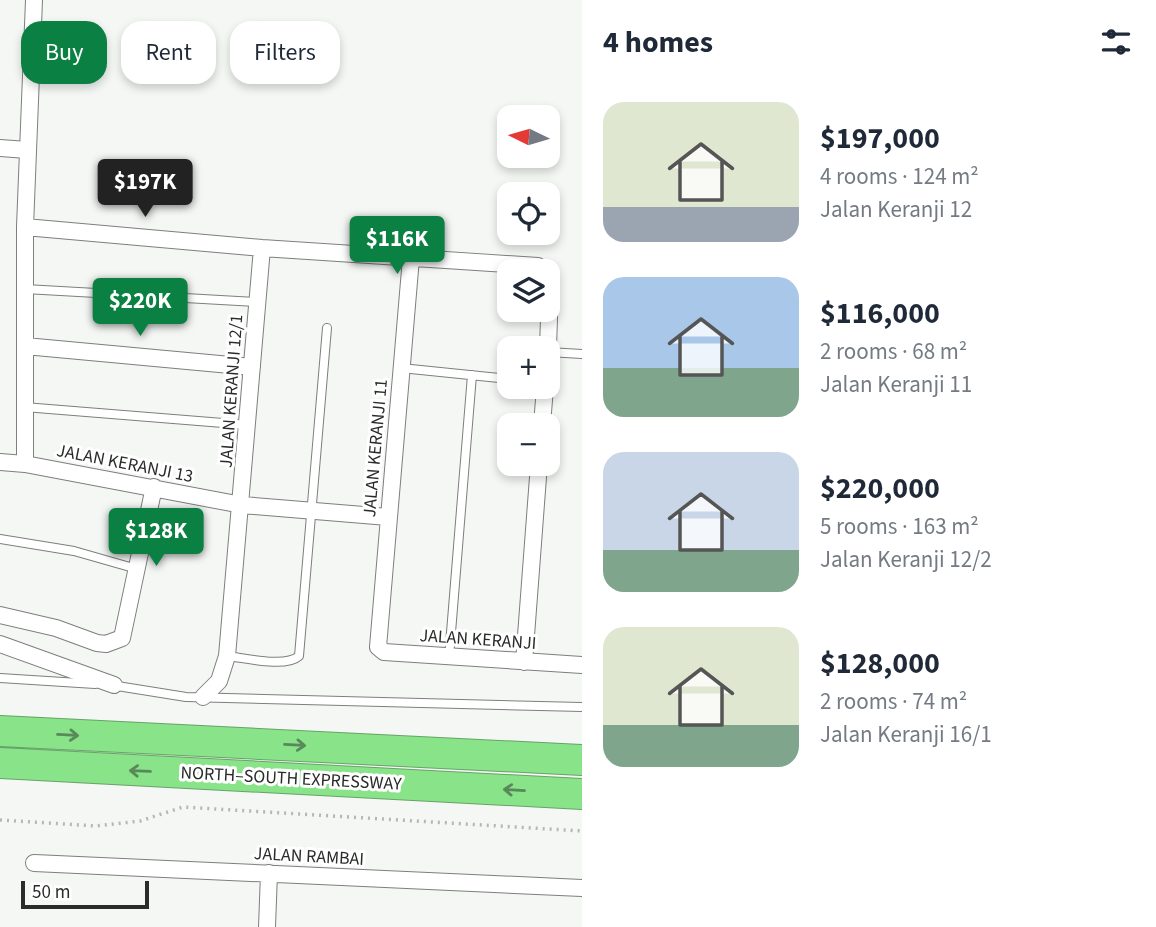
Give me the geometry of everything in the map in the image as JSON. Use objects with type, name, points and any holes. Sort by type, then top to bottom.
[{"type":"highway","name":"NORTH–SOUTH EXPRESSWAY","points":[[0,730],[582,760]]},
{"type":"highway","name":"NORTH–SOUTH EXPRESSWAY","points":[[0,763],[582,794]]},
{"type":"street","points":[[25,464],[25,227],[34,0]]},
{"type":"street","points":[[0,148],[27,150]]},
{"type":"street","points":[[25,227],[262,248],[497,263]]},
{"type":"street","name":"JALAN KERANJI 12/1","points":[[203,697],[219,681],[227,656],[262,248]]},
{"type":"street","name":"JALAN KERANJI 11","points":[[378,641],[411,258]]},
{"type":"street","points":[[25,346],[252,368]]},
{"type":"street","name":"JALAN KERANJI 13","points":[[0,462],[25,464],[242,505],[388,517]]},
{"type":"street","points":[[524,662],[538,476]]},
{"type":"street","points":[[0,615],[56,628],[97,643],[106,644],[122,638],[154,487]]},
{"type":"street","name":"JALAN KERANJI","points":[[378,641],[378,647],[384,652],[582,665]]},
{"type":"street","points":[[0,644],[114,685]]},
{"type":"street","name":"JALAN RAMBAI","points":[[34,863],[582,888]]},
{"type":"street","points":[[267,927],[269,873]]},
{"type":"lane","points":[[25,289],[258,302]]},
{"type":"lane","points":[[227,656],[279,662],[295,660],[299,656],[327,328]]},
{"type":"lane","points":[[560,351],[582,354]]},
{"type":"lane","points":[[401,368],[497,378]]},
{"type":"lane","points":[[449,657],[472,375]]},
{"type":"lane","points":[[24,407],[248,425]]},
{"type":"lane","points":[[0,539],[74,551],[137,569]]},
{"type":"lane","points":[[0,678],[114,685],[159,694],[203,697],[582,707]]},
{"type":"path","points":[[0,820],[96,825],[140,821],[183,807],[582,831]]}]
